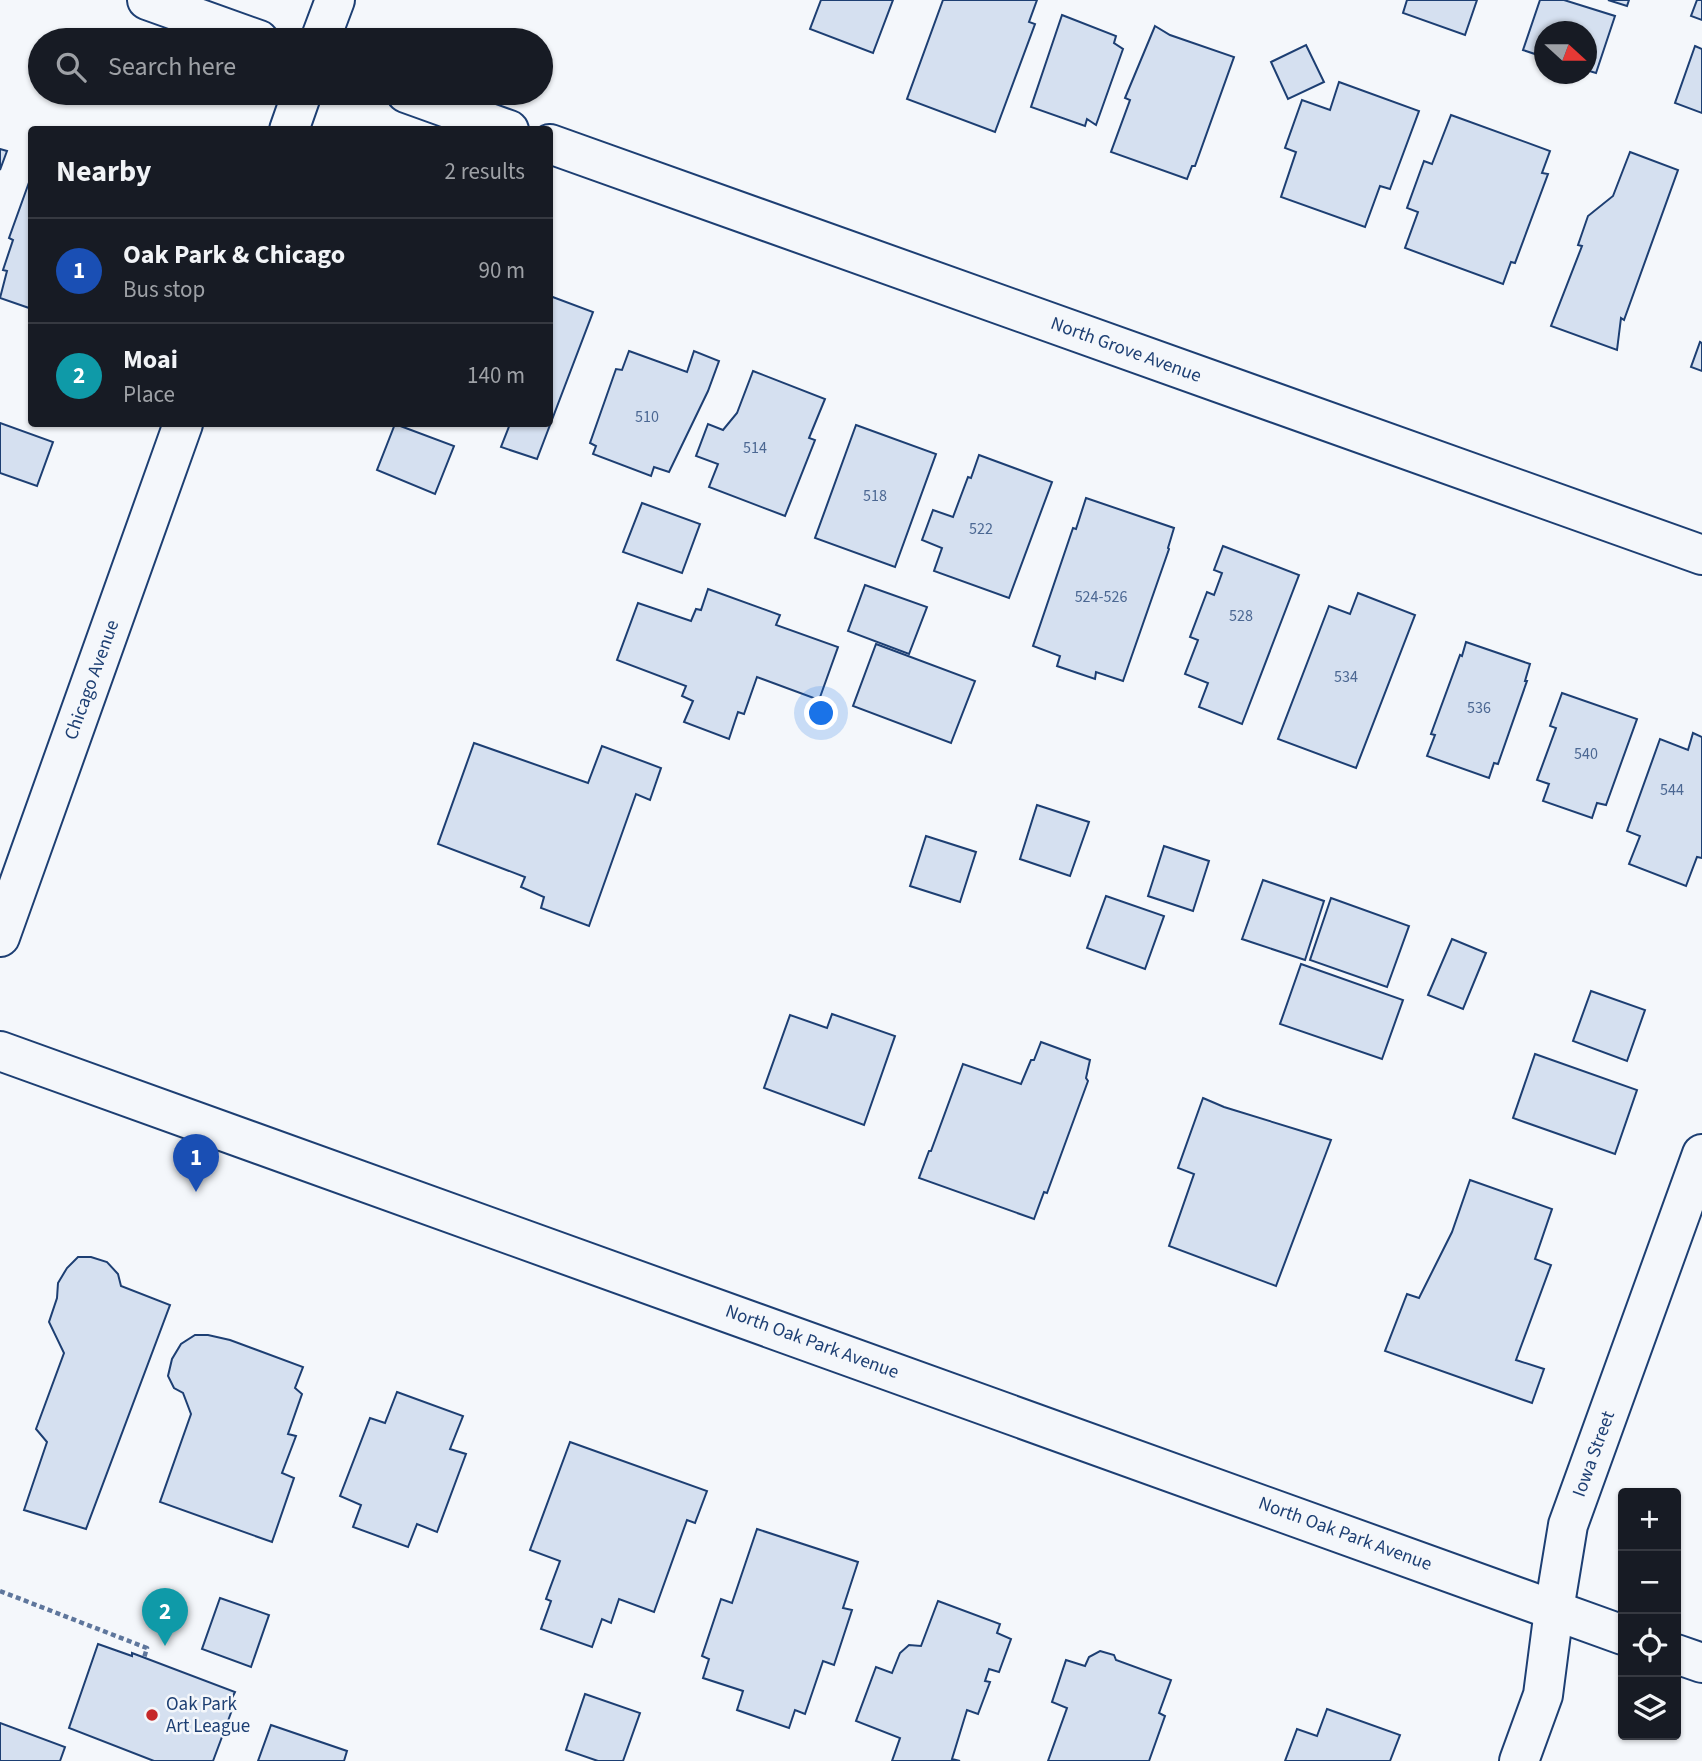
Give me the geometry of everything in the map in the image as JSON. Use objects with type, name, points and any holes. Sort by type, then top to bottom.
[{"type":"street","points":[[147,0],[226,28]]},
{"type":"street","points":[[324,28],[335,0]]},
{"type":"street","points":[[290,126],[298,105]]},
{"type":"street","points":[[439,105],[498,126]]},
{"type":"street","name":"North Grove Avenue","points":[[553,145],[1702,555]]},
{"type":"street","name":"Chicago Avenue","points":[[0,937],[182,427]]},
{"type":"street","name":"North Oak Park Avenue","points":[[0,1051],[1618,1633]]},
{"type":"street","name":"Iowa Street","points":[[1519,1761],[1543,1695],[1568,1525],[1702,1154]]},
{"type":"street","points":[[1681,1656],[1702,1663]]},
{"type":"path","points":[[0,1591],[147,1648],[144,1658]]},
{"type":"building","points":[[821,0],[893,0],[873,53],[810,29]]},
{"type":"building","points":[[943,0],[1037,0],[1029,22],[1035,24],[995,132],[907,99]]},
{"type":"building","points":[[1407,0],[1477,0],[1465,35],[1403,13]]},
{"type":"building","points":[[1540,0],[1564,0],[1615,16],[1597,70],[1597,21],[1534,21],[1534,54],[1523,50]]},
{"type":"building","points":[[1608,0],[1629,0],[1627,6]]},
{"type":"building","points":[[1697,0],[1702,0],[1702,20],[1691,16]]},
{"type":"building","points":[[1062,15],[1116,36],[1114,43],[1123,49],[1096,125],[1087,119],[1085,126],[1031,107]]},
{"type":"building","points":[[1155,26],[1170,35],[1234,57],[1195,166],[1192,166],[1187,179],[1111,152],[1130,100],[1125,98]]},
{"type":"building","points":[[1306,45],[1324,82],[1288,99],[1271,62]]},
{"type":"building","points":[[1695,46],[1702,49],[1702,113],[1675,103]]},
{"type":"building","points":[[1339,82],[1419,111],[1390,189],[1380,186],[1365,227],[1281,197],[1296,152],[1285,148],[1302,100],[1330,110]]},
{"type":"building","points":[[1451,115],[1550,151],[1542,173],[1548,174],[1515,263],[1511,262],[1503,284],[1405,248],[1418,212],[1407,208],[1424,161],[1432,164]]},
{"type":"building","points":[[0,149],[7,151],[0,170]]},
{"type":"building","points":[[1630,152],[1678,170],[1624,320],[1621,318],[1617,350],[1551,326],[1582,246],[1578,245],[1588,216],[1613,196]]},
{"type":"building","points":[[28,185],[28,308],[0,298],[7,271],[3,270],[13,240],[9,238]]},
{"type":"building","points":[[553,297],[593,312],[553,417]]},
{"type":"building","points":[[1700,342],[1702,343],[1702,371],[1691,367]]},
{"type":"building","points":[[629,351],[687,372],[694,351],[719,361],[708,391],[669,472],[654,467],[651,476],[593,454],[596,446],[590,443],[616,369],[622,370]]},
{"type":"building","points":[[753,371],[825,399],[809,438],[815,440],[785,516],[709,487],[718,464],[696,456],[708,424],[723,430],[737,413]]},
{"type":"building","points":[[0,423],[53,442],[37,486],[0,473]]},
{"type":"building","points":[[856,425],[936,454],[895,567],[815,538]]},
{"type":"building","points":[[394,427],[403,427],[454,446],[435,494],[377,470]]},
{"type":"building","points":[[509,427],[549,427],[537,459],[501,447]]},
{"type":"building","points":[[979,455],[1052,482],[1009,598],[934,571],[942,548],[922,540],[933,510],[953,517]]},
{"type":"building","points":[[1086,498],[1174,528],[1123,681],[1096,672],[1095,679],[1057,666],[1060,656],[1033,646],[1073,528],[1076,529]]},
{"type":"building","points":[[642,503],[700,524],[682,573],[623,552]]},
{"type":"building","points":[[1223,546],[1299,575],[1242,724],[1199,707],[1208,683],[1185,674],[1198,640],[1190,637],[1207,592],[1214,595],[1222,573],[1214,570]]},
{"type":"building","points":[[865,585],[927,607],[909,654],[848,631]]},
{"type":"building","points":[[708,589],[780,615],[776,625],[838,647],[819,700],[757,677],[744,714],[738,712],[729,739],[684,722],[693,701],[682,696],[686,686],[617,660],[638,603],[691,621],[696,609],[701,610]]},
{"type":"building","points":[[1358,593],[1415,615],[1356,768],[1278,739],[1329,606],[1350,614]]},
{"type":"building","points":[[1466,642],[1530,664],[1527,681],[1498,764],[1494,763],[1489,778],[1427,756],[1435,735],[1431,734]]},
{"type":"building","points":[[876,644],[975,681],[951,743],[853,706]]},
{"type":"building","points":[[1562,693],[1637,719],[1606,805],[1597,803],[1592,818],[1543,801],[1549,784],[1537,780],[1556,728],[1550,726]]},
{"type":"building","points":[[1693,733],[1702,737],[1702,858],[1697,857],[1686,886],[1629,864],[1640,836],[1627,831],[1660,739],[1688,750]]},
{"type":"building","points":[[474,743],[588,783],[602,746],[661,768],[650,800],[636,794],[589,926],[541,908],[544,897],[521,887],[525,877],[438,844]]},
{"type":"building","points":[[1037,805],[1089,822],[1070,876],[1020,859]]},
{"type":"building","points":[[926,836],[976,852],[960,902],[910,886]]},
{"type":"building","points":[[1164,846],[1209,861],[1193,911],[1148,896]]},
{"type":"building","points":[[1263,880],[1324,901],[1305,960],[1242,939]]},
{"type":"building","points":[[1106,896],[1164,916],[1145,969],[1087,948]]},
{"type":"building","points":[[1331,898],[1409,926],[1387,987],[1310,960]]},
{"type":"building","points":[[1452,939],[1486,953],[1463,1009],[1428,995]]},
{"type":"building","points":[[1301,964],[1403,1000],[1382,1059],[1280,1024]]},
{"type":"building","points":[[1591,991],[1645,1010],[1627,1061],[1573,1041]]},
{"type":"building","points":[[832,1014],[895,1036],[864,1125],[764,1088],[790,1015],[827,1028]]},
{"type":"building","points":[[1041,1042],[1090,1060],[1086,1078],[1088,1081],[1047,1193],[1044,1192],[1034,1219],[919,1178],[963,1064],[1021,1084]]},
{"type":"building","points":[[1535,1054],[1637,1090],[1615,1154],[1513,1118]]},
{"type":"building","points":[[1203,1098],[1331,1140],[1276,1286],[1169,1246],[1194,1174],[1178,1168]]},
{"type":"building","points":[[1470,1180],[1552,1209],[1535,1259],[1551,1265],[1516,1360],[1544,1369],[1532,1403],[1385,1351],[1407,1294],[1419,1298],[1452,1232]]},
{"type":"building","points":[[78,1257],[91,1257],[107,1262],[118,1274],[121,1286],[170,1305],[86,1529],[24,1510],[47,1442],[36,1429],[64,1353],[49,1322],[57,1298],[58,1283]]},
{"type":"building","points":[[195,1335],[230,1340],[303,1367],[295,1388],[302,1394],[288,1434],[296,1436],[282,1473],[294,1478],[272,1542],[160,1502],[191,1414],[183,1393],[174,1388],[168,1376],[172,1359],[181,1344]]},
{"type":"building","points":[[397,1392],[463,1416],[450,1449],[466,1454],[437,1532],[417,1524],[408,1547],[353,1527],[361,1505],[340,1496],[370,1418],[385,1423]]},
{"type":"building","points":[[570,1442],[707,1491],[695,1523],[687,1520],[654,1612],[619,1599],[611,1623],[602,1619],[592,1647],[541,1629],[551,1601],[546,1599],[560,1561],[530,1550]]},
{"type":"building","points":[[757,1529],[858,1562],[843,1608],[852,1610],[834,1665],[823,1661],[805,1714],[795,1710],[789,1728],[737,1710],[743,1691],[703,1678],[709,1659],[702,1656],[721,1599],[732,1603]]},
{"type":"building","points":[[220,1598],[269,1615],[251,1667],[202,1649]]},
{"type":"building","points":[[938,1601],[1000,1624],[997,1633],[1011,1639],[999,1672],[989,1669],[985,1681],[990,1682],[978,1714],[967,1710],[952,1759],[960,1761],[892,1761],[900,1738],[856,1721],[876,1667],[892,1673],[900,1653],[909,1645],[921,1646]]},
{"type":"building","name":"Oak Park Art League","points":[[98,1644],[132,1656],[132,1653],[235,1692],[232,1698],[235,1702],[213,1761],[154,1761],[69,1728]]},
{"type":"building","points":[[1100,1651],[1114,1655],[1116,1660],[1171,1680],[1159,1713],[1165,1716],[1149,1761],[1048,1761],[1067,1708],[1052,1702],[1066,1660],[1085,1666],[1089,1657]]},
{"type":"building","points":[[585,1694],[640,1713],[623,1761],[598,1761],[566,1750]]},
{"type":"building","points":[[1327,1709],[1400,1735],[1390,1761],[1285,1761],[1297,1729],[1317,1736]]},
{"type":"building","points":[[0,1723],[65,1747],[60,1761],[0,1761]]},
{"type":"building","points":[[271,1725],[347,1751],[344,1761],[258,1761]]},
{"type":"place","name":"Oak Park & Chicago","points":[[196,1192]]},
{"type":"place","name":"Moai","points":[[165,1646]]},
{"type":"place","name":"Oak Park Art League","points":[[152,1715]]}]
